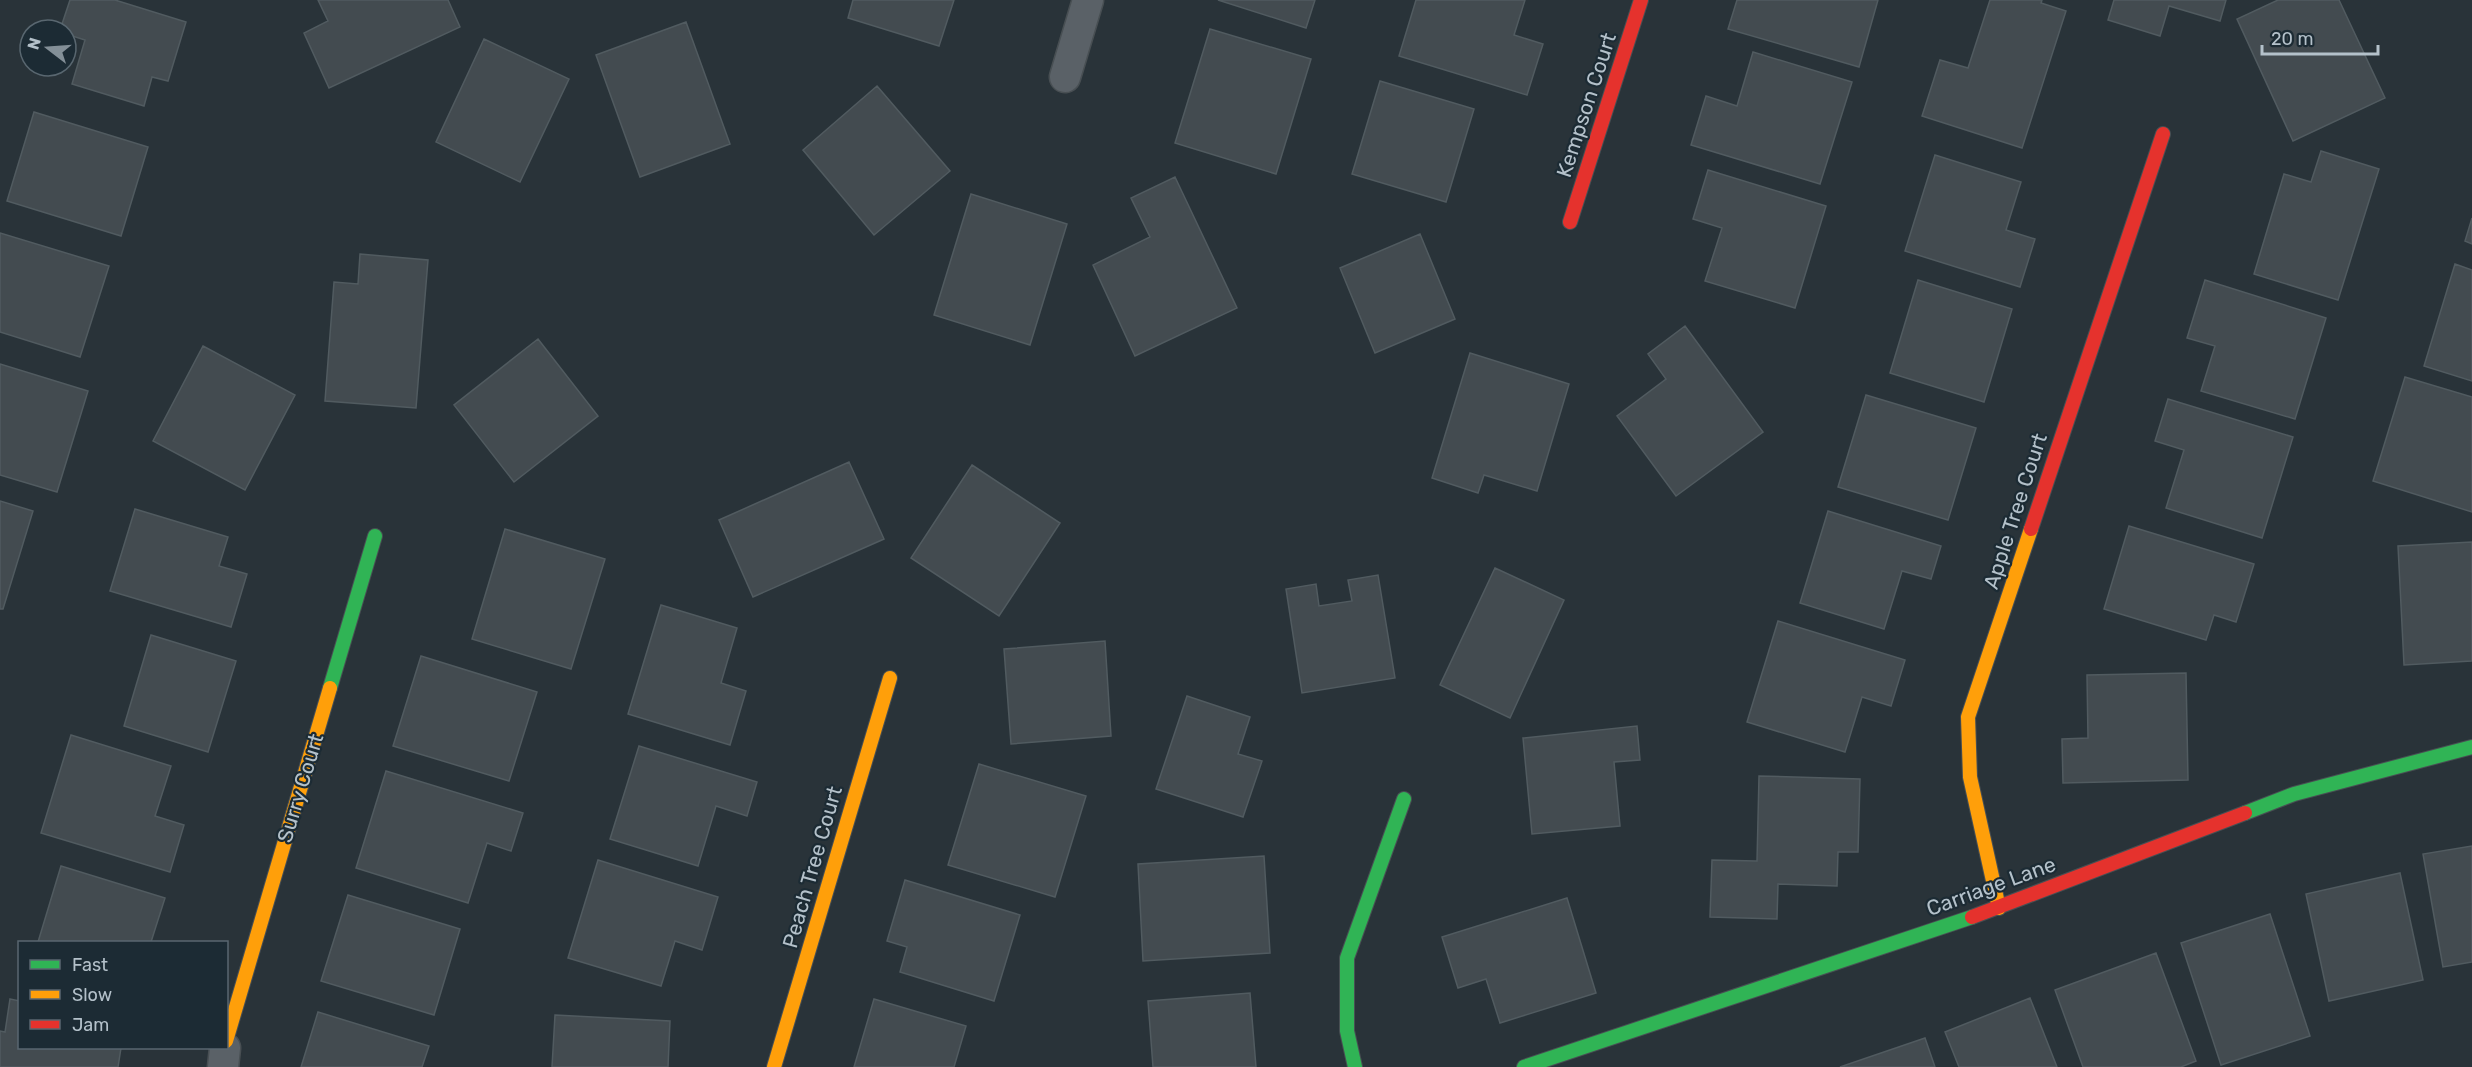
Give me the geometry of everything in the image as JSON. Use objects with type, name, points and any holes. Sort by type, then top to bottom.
[{"type":"street","points":[[1065,77],[1088,0]]},
{"type":"street","name":"Kempson Court","points":[[1570,222],[1641,0]]},
{"type":"street","name":"Apple Tree Court","points":[[1999,908],[1970,777],[1968,717],[2163,134]]},
{"type":"street","name":"Surry Court","points":[[228,1034],[375,536]]},
{"type":"street","name":"Peach Tree Court","points":[[774,1067],[890,678]]},
{"type":"street","name":"Carriage Lane","points":[[1524,1067],[1999,908],[2294,794],[2472,747]]},
{"type":"street","points":[[1355,1067],[1347,1030],[1347,958],[1404,799]]},
{"type":"street","points":[[223,1067],[225,1049]]},
{"type":"building","points":[[70,0],[115,0],[186,22],[168,81],[152,77],[144,106],[72,84],[74,78],[78,78],[78,64],[85,40],[78,38],[78,18],[64,18]]},
{"type":"building","points":[[318,0],[448,0],[460,27],[329,88],[304,33],[328,21]]},
{"type":"building","points":[[853,0],[954,0],[939,46],[848,18]]},
{"type":"building","points":[[1218,0],[1315,0],[1306,28]]},
{"type":"building","points":[[1416,0],[1525,0],[1514,35],[1543,44],[1527,95],[1399,56]]},
{"type":"building","points":[[1737,0],[1878,0],[1859,67],[1728,29]]},
{"type":"building","points":[[1990,0],[2042,0],[2041,3],[2066,11],[2022,148],[1922,116],[1940,60],[1968,68]]},
{"type":"building","points":[[2114,0],[2226,0],[2220,21],[2169,6],[2160,36],[2108,20]]},
{"type":"building","points":[[2278,0],[2339,0],[2385,98],[2293,141],[2237,19]]},
{"type":"building","points":[[686,22],[730,144],[640,177],[596,55]]},
{"type":"building","points":[[1210,29],[1311,59],[1276,174],[1175,143]]},
{"type":"building","points":[[484,39],[569,79],[520,182],[436,142]]},
{"type":"building","points":[[1753,52],[1852,82],[1820,184],[1691,145],[1706,96],[1737,106]]},
{"type":"building","points":[[1380,81],[1474,109],[1446,202],[1352,174]]},
{"type":"building","points":[[877,86],[950,171],[874,235],[803,150]]},
{"type":"building","points":[[34,112],[148,147],[121,236],[7,201]]},
{"type":"building","points":[[2321,151],[2379,169],[2338,300],[2254,274],[2284,174],[2311,182]]},
{"type":"building","points":[[1935,155],[2021,182],[2006,230],[2035,239],[2020,287],[1905,251]]},
{"type":"building","points":[[1708,170],[1826,206],[1795,308],[1705,281],[1722,228],[1693,219]]},
{"type":"building","points":[[1175,177],[1237,308],[1135,356],[1093,265],[1150,237],[1131,198]]},
{"type":"building","points":[[971,194],[1067,224],[1030,345],[934,315]]},
{"type":"building","points":[[2472,218],[2472,244],[2465,241]]},
{"type":"building","points":[[0,233],[109,266],[80,357],[0,332]]},
{"type":"building","points":[[1420,234],[1455,319],[1375,353],[1340,268]]},
{"type":"building","points":[[360,254],[428,260],[416,408],[325,401],[334,282],[358,284]]},
{"type":"building","points":[[2455,264],[2472,270],[2472,381],[2424,366]]},
{"type":"building","points":[[1918,280],[2012,309],[1984,402],[1890,373]]},
{"type":"building","points":[[2205,280],[2326,318],[2295,419],[2201,391],[2215,346],[2187,338]]},
{"type":"building","points":[[1685,326],[1763,432],[1676,496],[1617,416],[1666,379],[1648,354]]},
{"type":"building","points":[[538,339],[598,416],[514,482],[454,405]]},
{"type":"building","points":[[203,346],[295,395],[245,490],[153,441]]},
{"type":"building","points":[[1470,353],[1569,384],[1537,491],[1484,475],[1478,493],[1432,478]]},
{"type":"building","points":[[0,364],[88,391],[57,492],[0,475]]},
{"type":"building","points":[[2405,377],[2472,397],[2472,512],[2373,481]]},
{"type":"building","points":[[1866,395],[1976,428],[1948,520],[1838,487]]},
{"type":"building","points":[[2168,399],[2293,437],[2262,538],[2166,508],[2184,450],[2155,441]]},
{"type":"building","points":[[849,462],[884,539],[753,597],[719,520]]},
{"type":"building","points":[[972,465],[1060,523],[999,616],[911,558]]},
{"type":"building","points":[[0,501],[33,511],[3,609],[0,609]]},
{"type":"building","points":[[135,509],[228,537],[219,566],[247,574],[231,627],[110,591]]},
{"type":"building","points":[[1828,511],[1941,546],[1931,579],[1902,571],[1884,629],[1800,603]]},
{"type":"building","points":[[2129,526],[2254,564],[2236,622],[2214,615],[2206,640],[2104,609]]},
{"type":"building","points":[[505,529],[605,559],[571,669],[472,639]]},
{"type":"building","points":[[2472,542],[2472,661],[2404,665],[2398,546]]},
{"type":"building","points":[[1495,568],[1564,600],[1510,718],[1440,685]]},
{"type":"building","points":[[1378,575],[1395,678],[1302,693],[1286,589],[1316,584],[1319,606],[1352,601],[1348,580]]},
{"type":"building","points":[[661,605],[737,628],[721,683],[746,691],[730,745],[628,714]]},
{"type":"building","points":[[1778,621],[1905,660],[1891,706],[1862,697],[1845,752],[1747,722]]},
{"type":"building","points":[[151,635],[236,661],[208,752],[124,726]]},
{"type":"building","points":[[1105,641],[1111,736],[1011,744],[1004,649]]},
{"type":"building","points":[[421,656],[537,692],[509,781],[393,746]]},
{"type":"building","points":[[2186,673],[2188,780],[2063,783],[2062,739],[2088,738],[2087,675]]},
{"type":"building","points":[[1187,696],[1250,717],[1238,754],[1262,761],[1243,817],[1156,789]]},
{"type":"building","points":[[1637,726],[1640,760],[1614,762],[1620,826],[1532,834],[1523,738]]},
{"type":"building","points":[[71,735],[171,766],[155,816],[184,825],[170,872],[41,833]]},
{"type":"building","points":[[639,746],[757,782],[747,816],[716,806],[698,866],[610,839]]},
{"type":"building","points":[[979,764],[1086,796],[1055,897],[948,865]]},
{"type":"building","points":[[386,771],[523,813],[511,851],[487,843],[468,903],[356,868]]},
{"type":"building","points":[[1759,776],[1860,779],[1858,852],[1838,852],[1837,886],[1778,884],[1777,919],[1710,917],[1712,860],[1757,861]]},
{"type":"building","points":[[2472,846],[2472,962],[2443,967],[2423,854]]},
{"type":"building","points":[[1264,856],[1270,953],[1143,961],[1138,864]]},
{"type":"building","points":[[598,860],[718,897],[702,950],[675,941],[661,986],[568,958]]},
{"type":"building","points":[[61,866],[165,898],[151,941],[38,941]]},
{"type":"building","points":[[2400,873],[2423,980],[2329,1001],[2306,894]]},
{"type":"building","points":[[905,880],[1020,915],[994,1001],[900,972],[907,947],[887,941]]},
{"type":"building","points":[[348,895],[460,929],[434,1015],[321,981]]},
{"type":"building","points":[[1567,898],[1596,993],[1500,1023],[1486,979],[1458,988],[1442,937]]},
{"type":"building","points":[[2270,914],[2310,1036],[2221,1065],[2181,943]]},
{"type":"building","points":[[2156,953],[2196,1061],[2181,1067],[2083,1067],[2055,990]]},
{"type":"building","points":[[1250,993],[1256,1067],[1153,1067],[1148,1001]]},
{"type":"building","points":[[2030,998],[2057,1067],[1959,1067],[1945,1032]]},
{"type":"building","points":[[10,999],[18,1001],[18,1049],[121,1049],[118,1067],[0,1067],[0,1031],[5,1032]]},
{"type":"building","points":[[874,999],[966,1026],[954,1067],[854,1067]]},
{"type":"building","points":[[318,1012],[429,1046],[422,1067],[301,1067]]},
{"type":"building","points":[[555,1015],[670,1021],[668,1067],[552,1067]]},
{"type":"building","points":[[1925,1038],[1935,1067],[1840,1067]]},
{"type":"traffic: fast","points":[[330,688],[375,536]]},
{"type":"traffic: fast","points":[[2245,813],[2294,794],[2472,747]]},
{"type":"traffic: fast","points":[[1355,1067],[1347,1031],[1347,958],[1404,799]]},
{"type":"traffic: fast","points":[[1524,1067],[1972,917]]},
{"type":"traffic: slow","points":[[1999,908],[1970,777],[1968,717],[2031,529]]},
{"type":"traffic: slow","points":[[774,1067],[890,678]]},
{"type":"traffic: slow","points":[[228,1034],[330,688]]},
{"type":"traffic: jam","points":[[1570,222],[1641,0]]},
{"type":"traffic: jam","points":[[2031,529],[2163,134]]},
{"type":"traffic: jam","points":[[1972,917],[2245,813]]}]
